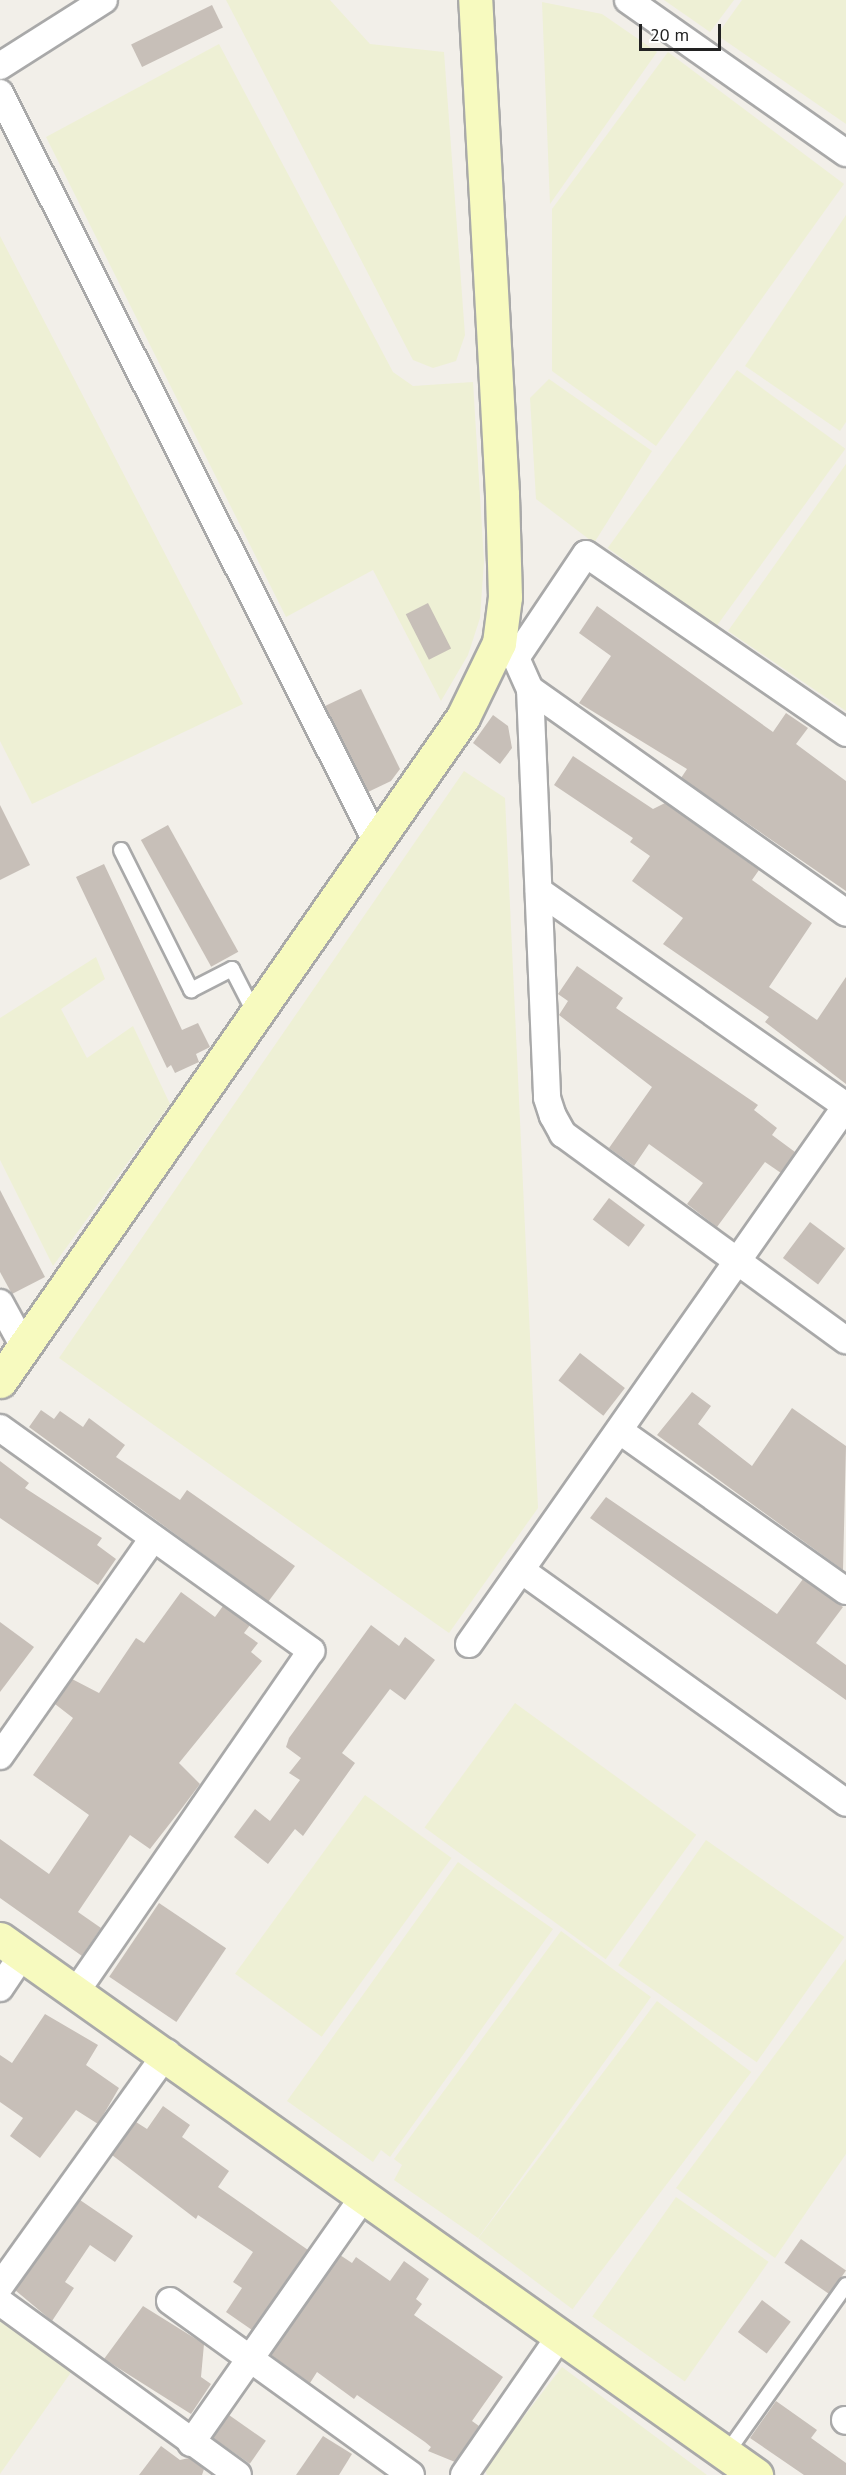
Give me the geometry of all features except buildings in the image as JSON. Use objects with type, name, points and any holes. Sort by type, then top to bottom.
[{"type":"street","points":[[0,66],[104,0]]},
{"type":"street","points":[[475,0],[502,494],[507,650],[530,688],[846,914]]},
{"type":"street","points":[[628,0],[846,153]]},
{"type":"street","points":[[0,93],[376,841]]},
{"type":"street","points":[[0,1381],[463,717],[507,650],[586,554],[846,733]]},
{"type":"street","points":[[530,688],[547,1098],[553,1116],[563,1134],[846,1340]]},
{"type":"street","points":[[469,1644],[739,1264],[846,1106],[539,891]]},
{"type":"street","points":[[0,1303],[23,1345]]},
{"type":"street","points":[[0,1428],[311,1651],[77,1990]]},
{"type":"street","points":[[620,1431],[846,1591]]},
{"type":"street","points":[[0,1756],[153,1538]]},
{"type":"street","points":[[521,1570],[846,1803]]},
{"type":"street","points":[[0,1988],[11,1947],[167,2053],[363,2197],[756,2475]]},
{"type":"street","points":[[0,2286],[167,2053]]},
{"type":"street","points":[[191,2443],[247,2358],[363,2197]]},
{"type":"street","points":[[170,2301],[411,2475]]},
{"type":"street","points":[[0,2302],[238,2475]]},
{"type":"street","points":[[464,2475],[560,2336]]},
{"type":"lane","points":[[121,850],[191,990],[232,969],[255,1014]]},
{"type":"lane","points":[[726,2454],[846,2285]]},
{"type":"green space","points":[[226,0],[330,0],[370,44],[444,52],[465,335],[456,361],[433,368],[413,360]]},
{"type":"green space","points":[[664,0],[734,0],[710,32]]},
{"type":"green space","points":[[742,0],[846,0],[846,124],[717,35]]},
{"type":"green space","points":[[542,2],[602,14],[657,52],[550,204]]},
{"type":"green space","points":[[219,44],[393,372],[413,386],[473,382],[484,561],[480,618],[468,655],[441,701],[373,570],[286,617],[46,137]]},
{"type":"green space","points":[[668,52],[844,184],[656,446],[552,371],[552,209]]},
{"type":"green space","points":[[846,215],[846,422],[840,431],[745,366]]},
{"type":"green space","points":[[0,236],[243,704],[32,804],[0,741]]},
{"type":"green space","points":[[737,370],[845,449],[716,627],[608,548]]},
{"type":"green space","points":[[549,379],[652,451],[594,543],[536,499],[530,398]]},
{"type":"green space","points":[[846,464],[846,711],[728,631]]},
{"type":"green space","points":[[464,771],[505,798],[538,1508],[449,1633],[59,1358]]},
{"type":"green space","points":[[96,957],[105,979],[61,1009],[87,1058],[133,1026],[170,1104],[53,1266],[0,1160],[0,1018]]},
{"type":"green space","points":[[515,1703],[696,1835],[606,1959],[424,1828]]},
{"type":"green space","points":[[365,1795],[452,1858],[322,2037],[235,1974]]},
{"type":"green space","points":[[706,1840],[844,1937],[757,2062],[618,1965]]},
{"type":"green space","points":[[458,1862],[553,1929],[390,2157],[381,2150],[373,2162],[287,2101]]},
{"type":"green space","points":[[561,1931],[651,1997],[478,2238],[394,2180],[402,2165],[394,2159]]},
{"type":"green space","points":[[846,1959],[846,2154],[775,2258],[676,2188]]},
{"type":"green space","points":[[657,2001],[751,2072],[572,2309],[478,2238]]},
{"type":"green space","points":[[676,2197],[769,2262],[685,2381],[592,2317]]},
{"type":"green space","points":[[0,2311],[74,2368],[0,2474]]},
{"type":"green space","points":[[562,2367],[707,2475],[487,2475],[484,2468]]}]
